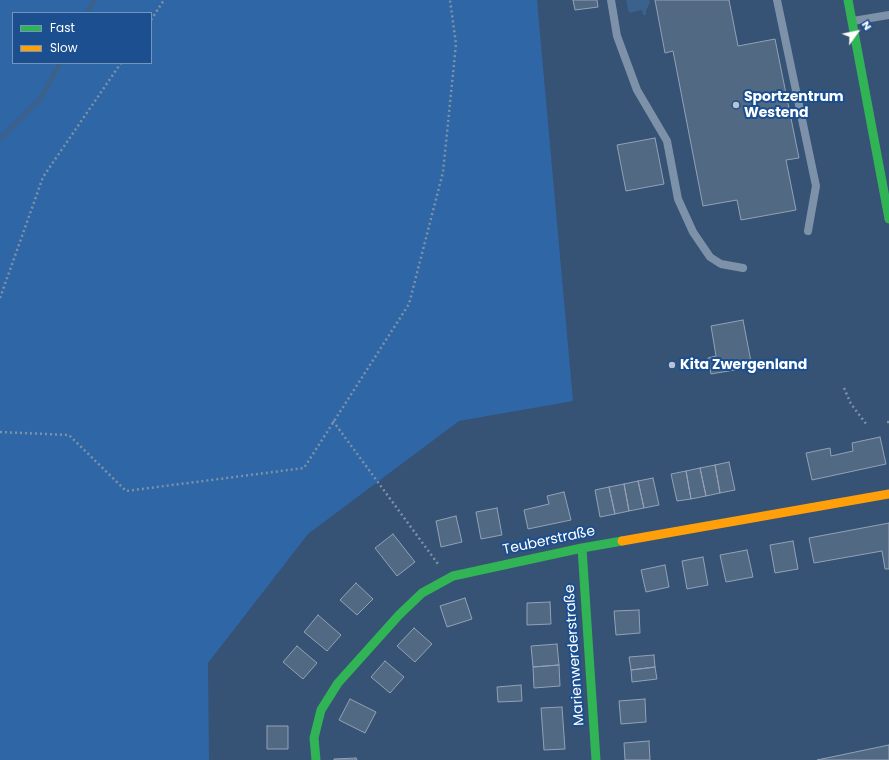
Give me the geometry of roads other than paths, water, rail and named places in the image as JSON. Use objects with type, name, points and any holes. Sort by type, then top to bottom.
[{"type":"street","points":[[848,0],[889,219]]},
{"type":"street","name":"Teuberstraße","points":[[316,760],[314,738],[322,710],[338,683],[399,615],[422,593],[453,576],[582,548],[889,494]]},
{"type":"street","name":"Marienwerderstraße","points":[[582,548],[596,760]]},
{"type":"lane","points":[[611,0],[617,36],[638,90],[667,141],[678,198],[693,232],[710,257],[720,264],[743,268]]},
{"type":"lane","points":[[777,0],[816,186],[808,231]]},
{"type":"lane","points":[[852,22],[889,15]]},
{"type":"waterway","points":[[88,12],[94,0]]},
{"type":"waterway","points":[[0,139],[41,98],[59,64]]},
{"type":"place","name":"Sportzentrum Westend","points":[[736,105]]},
{"type":"place","name":"Kita Zwergenland","points":[[672,365]]}]
